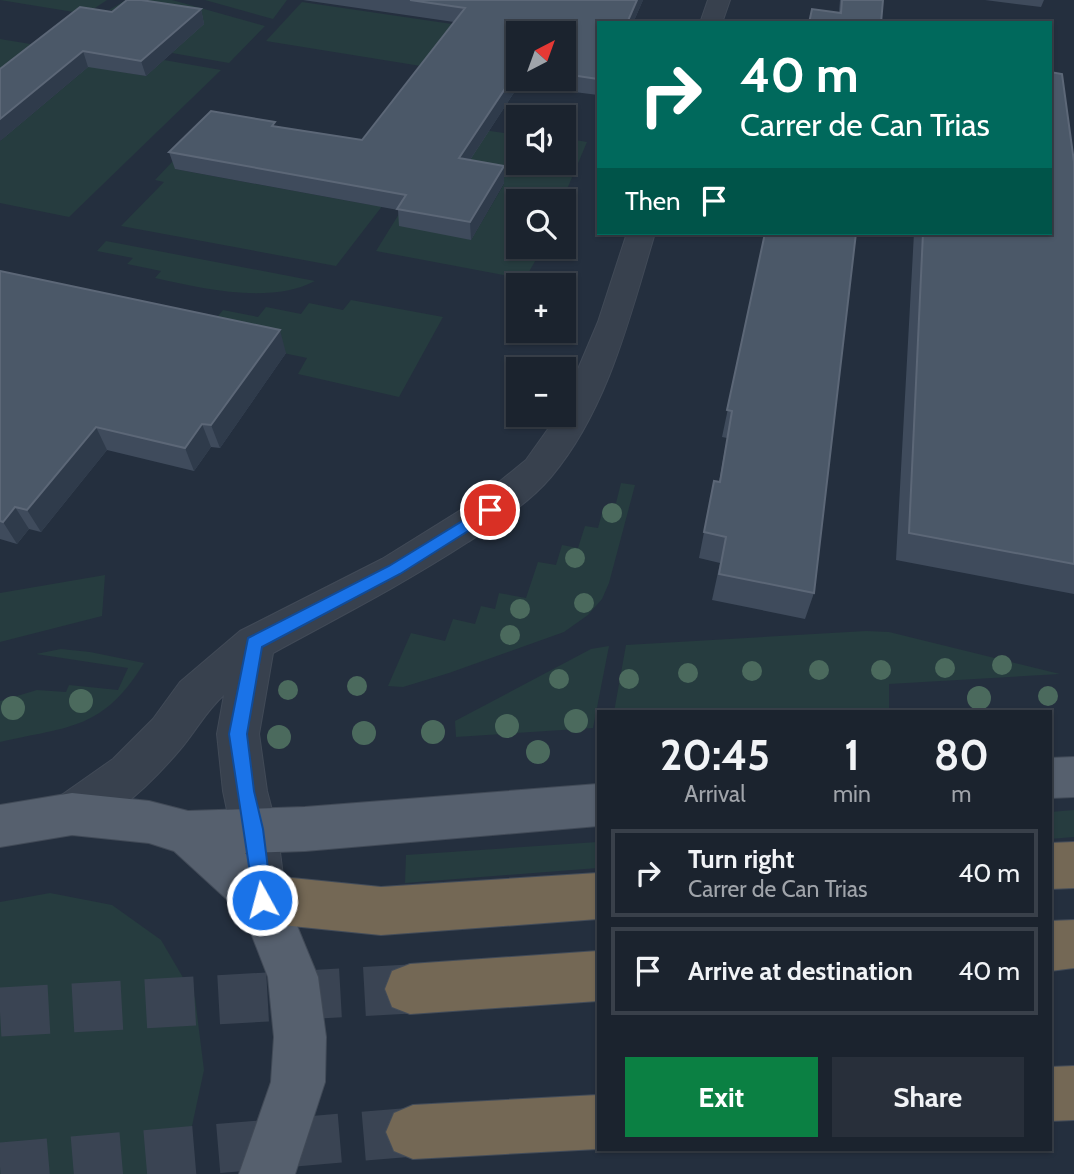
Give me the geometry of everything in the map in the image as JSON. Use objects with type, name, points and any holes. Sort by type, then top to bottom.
[{"type":"highway","points":[[1052,866],[1074,865]]},
{"type":"highway","points":[[262,900],[381,911],[597,896]]},
{"type":"highway","points":[[1052,946],[1074,944]]},
{"type":"highway","points":[[410,989],[597,976]]},
{"type":"highway","points":[[1052,1094],[1074,1093]]},
{"type":"highway","points":[[413,1132],[597,1122]]},
{"type":"main road","points":[[1052,778],[1074,777]]},
{"type":"main road","points":[[0,827],[72,814],[149,822],[188,833],[305,829],[597,805]]},
{"type":"main road","points":[[188,833],[262,900],[293,977],[300,1037],[298,1082],[267,1174]]},
{"type":"street","points":[[712,21],[719,0]]},
{"type":"street","points":[[72,814],[129,773],[168,732],[195,695],[254,643],[395,570],[490,510],[538,469],[572,421],[613,321],[640,235]]},
{"type":"street","points":[[254,643],[238,734],[245,791],[254,829],[262,900]]},
{"type":"green space","points":[[0,0],[107,0],[86,14]]},
{"type":"green space","points":[[126,0],[172,0],[265,26],[229,63],[172,53],[203,24],[109,10]]},
{"type":"green space","points":[[205,0],[287,0],[273,19]]},
{"type":"green space","points":[[302,2],[452,24],[447,31],[454,32],[427,67],[266,41]]},
{"type":"green space","points":[[0,39],[67,50],[0,104]]},
{"type":"green space","points":[[164,60],[221,70],[69,217],[0,203],[0,141],[80,74],[76,72],[89,66],[146,76]]},
{"type":"green space","points":[[449,125],[504,133],[506,131],[506,175],[573,175],[567,189],[506,189],[506,259],[536,259],[528,273],[506,273],[506,275],[376,251],[399,214],[471,240],[504,184],[420,168]]},
{"type":"green space","points":[[576,140],[587,142],[576,168]]},
{"type":"green space","points":[[190,143],[175,169],[383,205],[336,266],[121,226],[164,182],[155,180]]},
{"type":"green space","points":[[106,241],[315,281],[297,288],[257,293],[193,286],[155,278],[161,271],[127,264],[133,258],[97,251]]},
{"type":"green space","points":[[351,300],[443,317],[399,397],[298,374],[307,358],[255,347],[214,321],[223,310],[258,317],[266,307],[301,314],[309,303],[343,310]]},
{"type":"green space","points":[[621,483],[635,485],[609,583],[602,599],[588,615],[564,632],[449,673],[403,687],[388,686],[411,633],[445,641],[453,619],[475,624],[481,606],[495,609],[499,593],[526,598],[538,562],[556,565],[562,545],[578,548],[585,526],[598,528],[604,506],[615,507]]},
{"type":"green space","points":[[105,575],[102,616],[0,642],[0,593]]},
{"type":"green space","points":[[866,631],[889,632],[1060,674],[889,684],[889,710],[614,710],[626,645]]},
{"type":"green space","points":[[609,646],[593,728],[456,737],[455,721],[591,649]]},
{"type":"green space","points":[[61,649],[144,663],[114,701],[83,722],[0,742],[0,701],[37,690],[66,692],[69,685],[118,690],[128,668],[36,654]]},
{"type":"green space","points":[[1074,810],[1074,837],[1052,839],[1052,812]]},
{"type":"green space","points":[[597,842],[597,868],[405,883],[406,855]]},
{"type":"green space","points":[[50,893],[112,905],[161,940],[195,998],[204,1070],[186,1154],[176,1174],[0,1174],[0,902]]},
{"type":"building","points":[[127,0],[201,9],[141,61],[83,51],[0,119],[0,69],[80,7],[112,12]]},
{"type":"building","points":[[410,0],[637,0],[628,21],[597,21],[597,79],[576,76],[576,21],[506,21],[506,87],[459,158],[504,166],[470,222],[397,209],[406,195],[169,152],[211,111],[275,122],[272,126],[362,140],[465,8]]},
{"type":"building","points":[[842,0],[883,0],[881,21],[809,21],[812,9],[841,13]]},
{"type":"building","points":[[1052,72],[1062,74],[1074,162],[1074,564],[909,533],[923,235],[1052,235]]},
{"type":"building","points":[[765,235],[856,235],[814,593],[719,574],[726,537],[704,532],[714,481],[720,482],[732,411],[727,410]]},
{"type":"building","points":[[0,271],[280,330],[211,425],[202,424],[185,448],[96,427],[27,510],[15,507],[3,522],[0,521]]},
{"type":"tunnel","points":[[0,1012],[410,989]]},
{"type":"tunnel","points":[[0,1167],[413,1132]]},
{"type":"route","points":[[262,900],[254,829],[245,791],[238,734],[254,643],[395,570],[490,510]]}]
